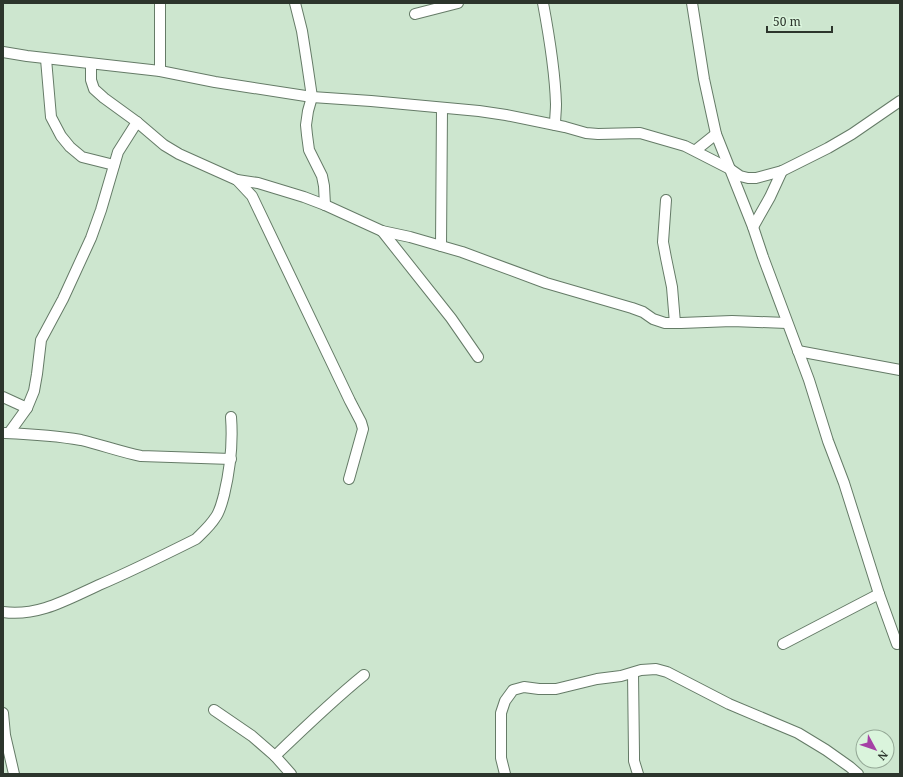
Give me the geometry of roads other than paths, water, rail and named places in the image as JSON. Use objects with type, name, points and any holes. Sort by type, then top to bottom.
[{"type":"street","points":[[160,3],[160,72]]},
{"type":"street","points":[[295,3],[303,38],[312,97],[306,125],[309,150],[322,176],[325,205]]},
{"type":"street","points":[[414,14],[458,3]]},
{"type":"street","points":[[543,3],[548,31],[556,105],[554,125]]},
{"type":"street","points":[[692,3],[704,79],[716,134],[753,228],[809,380],[828,441],[844,483],[879,594],[897,644]]},
{"type":"street","points":[[3,52],[46,59],[160,72],[312,97],[479,111],[598,134],[640,133],[674,142],[696,150],[740,176],[748,178],[756,178],[782,171],[828,148],[852,134],[900,101]]},
{"type":"street","points":[[46,59],[51,117],[61,136],[70,147],[82,157],[114,165]]},
{"type":"street","points":[[91,64],[91,80],[94,89],[104,98],[179,154],[237,180],[258,183],[304,197],[382,231],[410,236],[462,252],[546,283],[632,308],[643,312],[653,319],[665,323],[732,321],[787,322]]},
{"type":"street","points":[[441,246],[442,108]]},
{"type":"street","points":[[6,433],[27,408],[34,391],[41,340],[63,299],[91,238],[118,152],[137,122]]},
{"type":"street","points":[[696,150],[716,134]]},
{"type":"street","points":[[753,228],[782,171]]},
{"type":"street","points":[[237,180],[252,196],[361,422],[363,429],[350,479]]},
{"type":"street","points":[[666,200],[663,242],[672,287],[675,323]]},
{"type":"street","points":[[382,231],[451,318],[478,357]]},
{"type":"street","points":[[798,351],[900,370]]},
{"type":"street","points":[[3,397],[27,408]]},
{"type":"street","points":[[3,612],[26,612],[52,607],[72,599],[196,539],[216,517],[222,502],[230,459],[232,430],[231,417]]},
{"type":"street","points":[[6,433],[76,439],[128,454],[141,456],[230,459]]},
{"type":"street","points":[[783,644],[879,594]]},
{"type":"street","points":[[504,774],[501,758],[501,713],[505,701],[513,690],[524,687],[556,689],[597,679],[621,676],[641,670],[656,669],[667,672],[729,704],[798,733],[850,766],[858,774]]},
{"type":"street","points":[[633,672],[634,761],[638,774]]},
{"type":"street","points":[[275,756],[318,714],[364,675]]},
{"type":"street","points":[[214,710],[252,736],[275,756],[291,774]]},
{"type":"street","points":[[3,713],[5,735],[14,774]]}]
